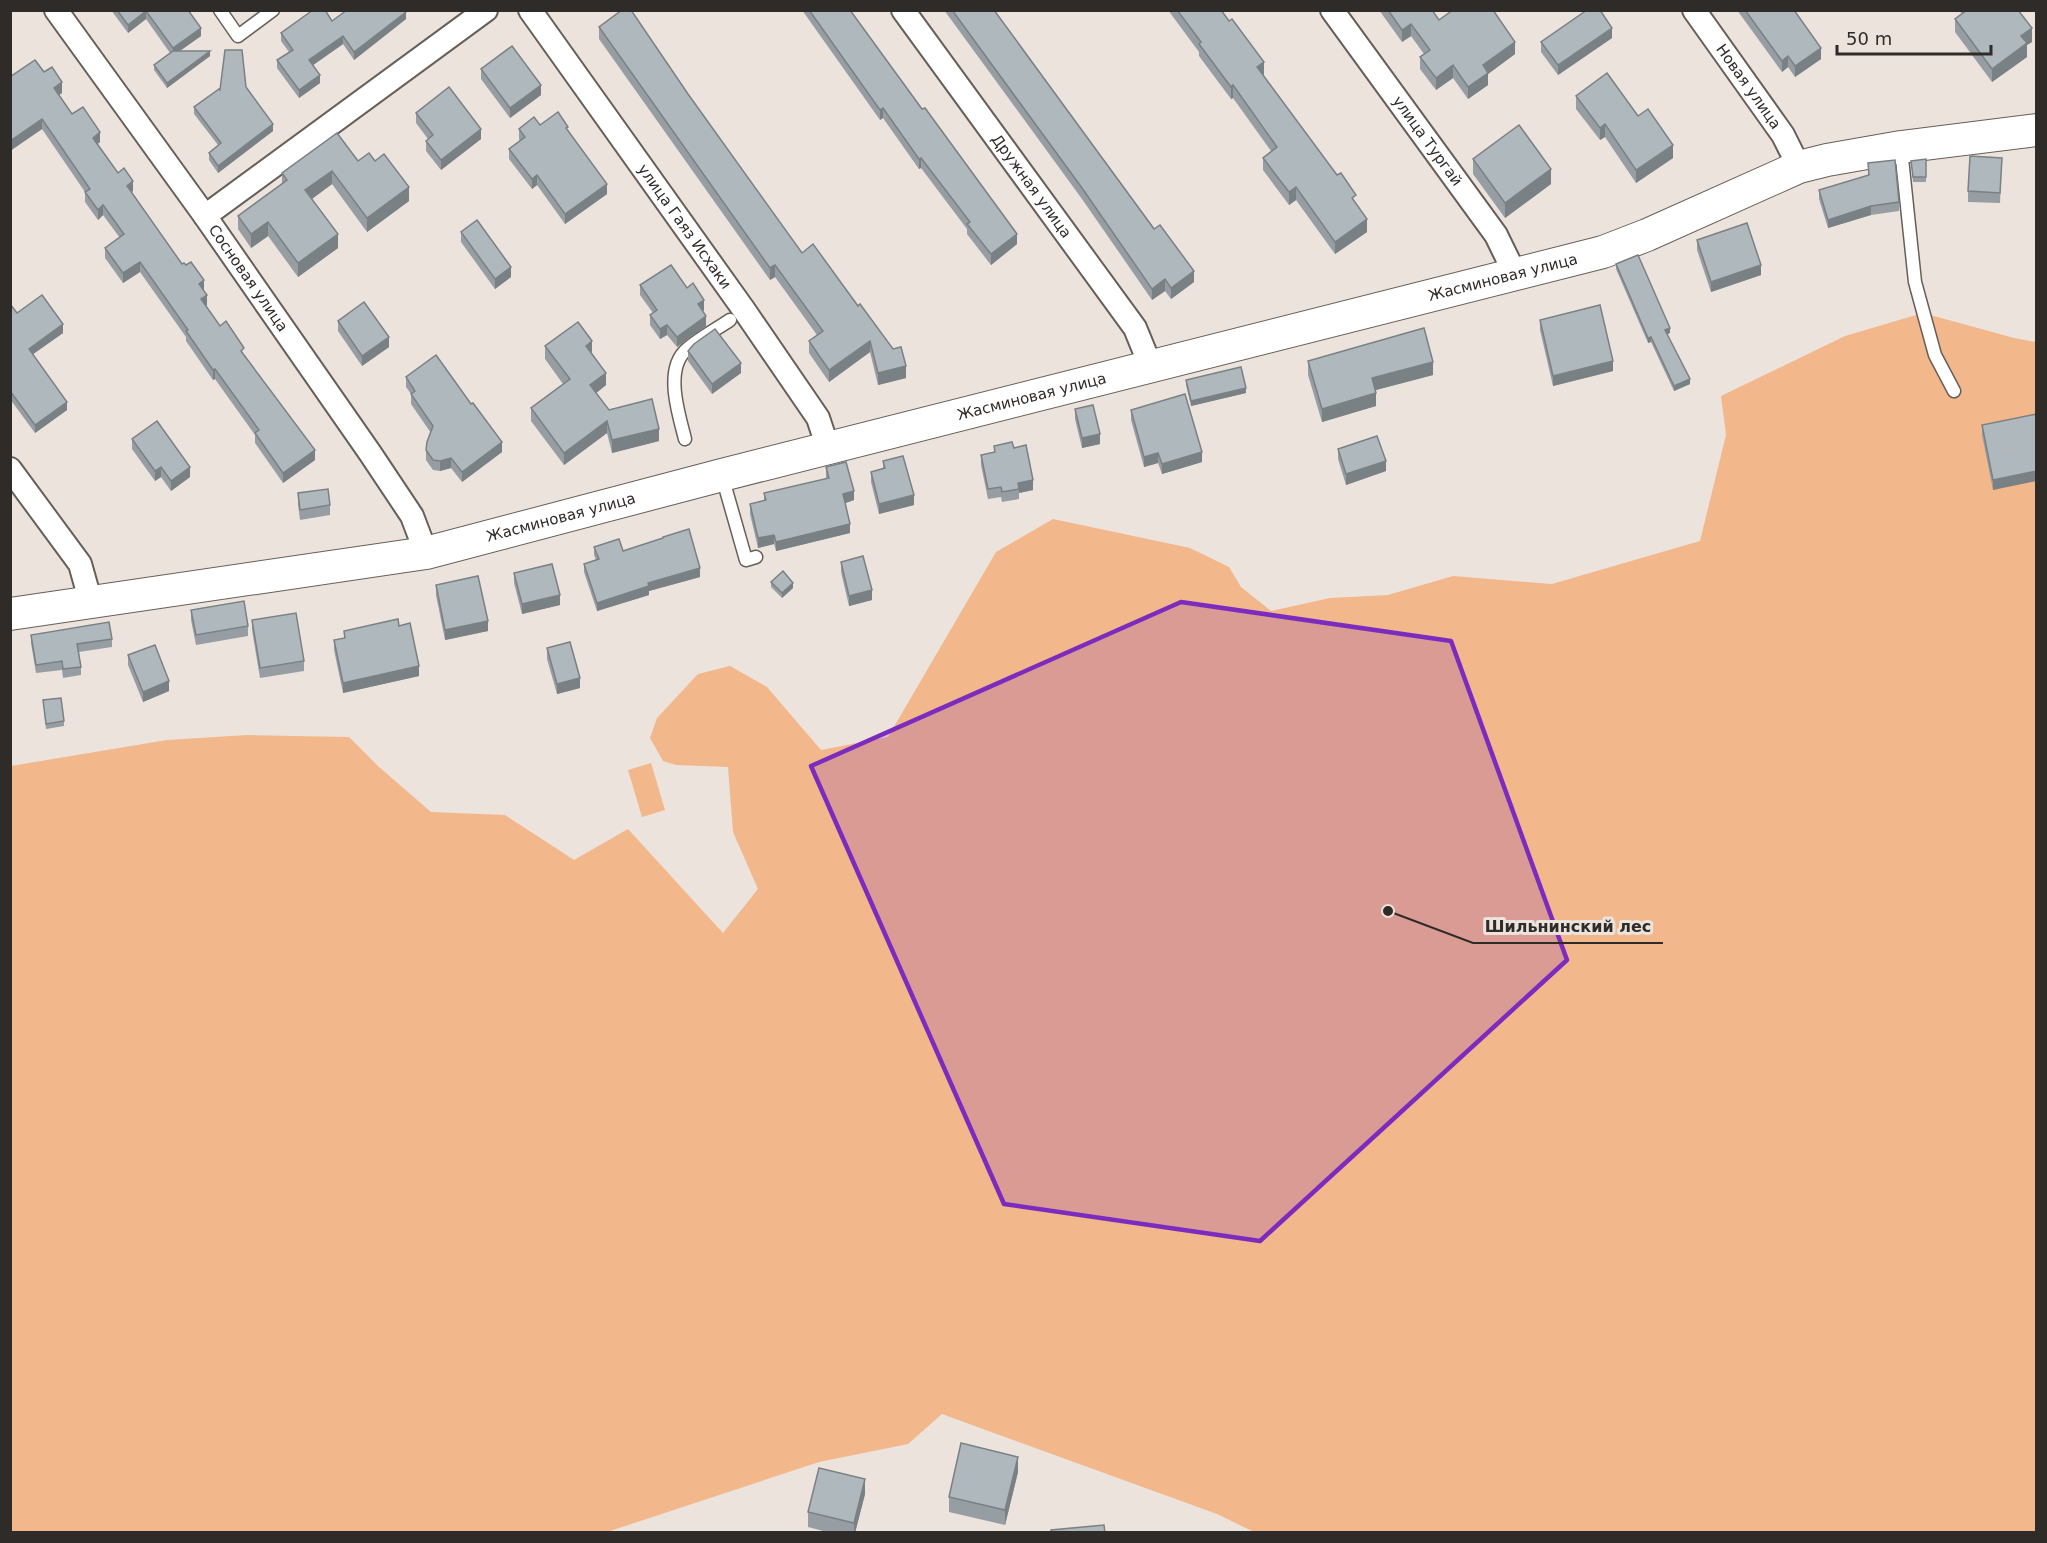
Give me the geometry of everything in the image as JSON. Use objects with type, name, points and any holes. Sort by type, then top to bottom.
[{"type":"street","name":"Сосновая улица","points":[[56,10],[205,216],[412,516],[426,553]]},
{"type":"street","points":[[205,216],[486,10]]},
{"type":"street","name":"улица Гаяз Исхаки","points":[[530,10],[744,310],[818,418],[828,448]]},
{"type":"street","name":"Дружная улица","points":[[903,10],[1135,328],[1151,367]]},
{"type":"street","name":"улица Тургай","points":[[1332,10],[1496,235],[1516,276]]},
{"type":"street","name":"Новая улица","points":[[1694,10],[1783,135],[1799,167]]},
{"type":"street","name":"Жасминовая улица","points":[[10,614],[426,553],[828,448],[1516,276],[1620,246],[1799,167],[1901,147],[2037,130]]},
{"type":"street","points":[[10,469],[80,564],[91,603]]},
{"type":"lane","points":[[220,10],[238,36],[273,10]]},
{"type":"lane","points":[[1901,147],[1915,282],[1935,355],[1954,391]]},
{"type":"lane","points":[[685,439],[676,403],[675,374],[678,362],[685,351],[730,320]]},
{"type":"lane","points":[[722,475],[746,560],[756,557]]},
{"type":"highlighted area","points":[[1181,602],[1451,641],[1567,960],[1260,1241],[1004,1204],[811,766]]},
{"type":"shaded area","points":[[1923,313],[2036,342],[2036,1532],[1254,1532],[1217,1514],[942,1414],[908,1444],[819,1462],[607,1532],[11,1532],[11,766],[167,740],[247,735],[349,737],[379,767],[431,812],[505,815],[574,860],[628,829],[723,933],[758,889],[733,832],[728,767],[676,765],[663,761],[650,738],[657,718],[698,674],[730,666],[767,687],[821,750],[888,737],[996,552],[1053,519],[1190,548],[1229,567],[1241,587],[1271,611],[1330,598],[1388,595],[1453,576],[1552,584],[1700,541],[1726,435],[1721,396],[1845,336]]},
{"type":"shaded area","points":[[651,763],[665,810],[642,817],[628,770]]},
{"type":"building","points":[[117,10],[188,10],[201,28],[173,48],[146,11],[128,25]]},
{"type":"building","points":[[313,10],[325,10],[332,21],[347,10],[405,10],[406,12],[354,52],[343,36],[309,60],[320,75],[299,90],[277,60],[293,50],[281,33]]},
{"type":"building","points":[[622,10],[631,10],[802,253],[813,244],[893,349],[901,347],[906,366],[878,373],[870,341],[829,370],[809,341],[823,331],[775,265],[770,268],[599,27]]},
{"type":"building","points":[[809,10],[850,10],[1017,234],[991,254],[967,224],[970,222],[921,158],[919,159],[883,108],[880,110]]},
{"type":"building","points":[[952,10],[994,10],[1154,229],[1160,225],[1194,271],[1171,288],[1165,279],[1152,289],[1082,188]]},
{"type":"building","points":[[1177,10],[1221,10],[1229,21],[1232,19],[1264,62],[1257,67],[1337,175],[1341,173],[1356,195],[1352,198],[1367,219],[1335,242],[1296,187],[1289,192],[1263,158],[1277,147],[1233,85],[1231,87],[1199,44],[1201,42]]},
{"type":"building","points":[[1388,10],[1432,10],[1439,20],[1453,10],[1493,10],[1515,42],[1483,65],[1488,73],[1468,87],[1453,65],[1436,78],[1420,57],[1430,50],[1411,24],[1402,30]]},
{"type":"building","points":[[1587,10],[1600,10],[1612,28],[1558,65],[1541,42]]},
{"type":"building","points":[[1745,10],[1794,10],[1821,48],[1795,66],[1788,56],[1782,61]]},
{"type":"building","points":[[1967,10],[2018,10],[2032,28],[2021,36],[2027,43],[1992,69],[1955,19]]},
{"type":"building","points":[[512,46],[541,85],[510,108],[481,69]]},
{"type":"building","points":[[225,50],[242,50],[246,87],[273,124],[218,166],[209,153],[221,143],[194,107],[220,90]]},
{"type":"building","points":[[173,51],[210,51],[167,83],[154,65]]},
{"type":"building","points":[[35,60],[44,72],[52,67],[62,82],[54,88],[72,114],[83,107],[100,132],[93,138],[118,173],[124,168],[133,181],[127,186],[182,264],[186,265],[191,262],[204,280],[199,284],[207,295],[201,299],[220,326],[226,321],[244,348],[241,351],[315,450],[283,473],[255,433],[259,430],[215,369],[213,370],[140,262],[123,273],[105,248],[124,234],[103,205],[98,210],[85,192],[90,189],[42,119],[10,141],[10,77]]},
{"type":"building","points":[[1607,73],[1638,116],[1648,109],[1673,145],[1636,170],[1605,124],[1600,128],[1576,96]]},
{"type":"building","points":[[449,87],[481,129],[441,160],[426,141],[433,135],[416,113]]},
{"type":"building","points":[[558,112],[568,127],[566,128],[607,184],[565,214],[537,175],[532,179],[509,149],[525,137],[519,129],[534,117],[540,125]]},
{"type":"building","points":[[1519,125],[1551,169],[1505,203],[1473,159]]},
{"type":"building","points":[[337,133],[358,161],[369,153],[375,161],[384,154],[409,187],[367,218],[332,171],[305,190],[338,234],[298,263],[268,222],[251,234],[238,216],[287,180],[282,173]]},
{"type":"building","points":[[1970,156],[2002,158],[2000,193],[1968,191]]},
{"type":"building","points":[[1926,159],[1926,177],[1913,177],[1911,161]]},
{"type":"building","points":[[1895,160],[1899,202],[1871,206],[1828,220],[1819,190],[1869,175],[1868,163]]},
{"type":"building","points":[[477,220],[511,267],[495,279],[461,232]]},
{"type":"building","points":[[1747,223],[1761,265],[1711,282],[1697,240]]},
{"type":"building","points":[[1638,255],[1670,328],[1665,330],[1690,379],[1674,386],[1651,337],[1648,338],[1616,264]]},
{"type":"building","points":[[671,265],[687,288],[693,283],[704,300],[698,304],[706,316],[677,337],[667,325],[660,329],[650,315],[657,310],[640,285]]},
{"type":"building","points":[[42,295],[63,324],[29,349],[67,402],[35,425],[10,391],[10,304],[17,313]]},
{"type":"building","points":[[364,302],[389,337],[362,356],[338,321]]},
{"type":"building","points":[[1600,305],[1613,361],[1553,376],[1540,320]]},
{"type":"building","points":[[578,322],[592,341],[586,346],[606,373],[590,385],[609,410],[652,399],[659,429],[612,440],[607,421],[564,453],[531,408],[570,379],[545,346]]},
{"type":"building","points":[[1424,328],[1433,362],[1372,378],[1376,393],[1322,409],[1308,361]]},
{"type":"building","points":[[715,329],[741,363],[712,384],[688,351]]},
{"type":"building","points":[[436,355],[502,442],[462,472],[451,458],[433,460],[426,450],[433,426],[411,394],[415,391],[406,377]]},
{"type":"building","points":[[1241,367],[1246,388],[1191,401],[1186,380]]},
{"type":"building","points":[[1185,394],[1202,452],[1162,464],[1158,453],[1144,457],[1131,410]]},
{"type":"building","points":[[1093,405],[1100,434],[1082,438],[1075,409]]},
{"type":"building","points":[[2037,414],[2037,471],[1993,480],[1982,425]]},
{"type":"building","points":[[157,421],[190,467],[171,481],[161,467],[155,471],[132,439]]},
{"type":"building","points":[[1377,436],[1386,461],[1346,474],[1338,449]]},
{"type":"building","points":[[1012,442],[1014,448],[1026,445],[1033,480],[1018,483],[1019,489],[1002,492],[1001,487],[988,489],[981,455],[995,452],[994,446]]},
{"type":"building","points":[[903,456],[914,495],[879,504],[871,472],[885,468],[883,461]]},
{"type":"building","points":[[846,462],[854,491],[843,494],[850,524],[776,542],[774,535],[758,538],[750,504],[766,500],[764,493],[829,478],[826,467]]},
{"type":"building","points":[[328,489],[330,505],[300,510],[298,493]]},
{"type":"building","points":[[689,529],[700,568],[648,583],[649,586],[597,603],[584,564],[599,559],[594,547],[619,539],[623,551]]},
{"type":"building","points":[[863,556],[872,590],[849,596],[841,562]]},
{"type":"building","points":[[552,564],[560,595],[522,604],[514,573]]},
{"type":"building","points":[[783,571],[793,583],[782,593],[771,582]]},
{"type":"building","points":[[478,576],[488,621],[445,630],[436,585]]},
{"type":"building","points":[[244,601],[248,626],[196,635],[191,610]]},
{"type":"building","points":[[296,613],[304,661],[260,668],[252,620]]},
{"type":"building","points":[[398,619],[399,626],[410,623],[419,666],[343,683],[334,640],[345,638],[344,631]]},
{"type":"building","points":[[109,622],[112,639],[77,644],[81,667],[63,669],[62,661],[36,665],[31,635]]},
{"type":"building","points":[[570,642],[580,678],[557,684],[547,648]]},
{"type":"building","points":[[155,645],[169,681],[143,692],[128,655]]},
{"type":"building","points":[[61,698],[64,721],[46,724],[43,700]]},
{"type":"building","points":[[961,1443],[1018,1457],[1005,1510],[949,1497]]},
{"type":"building","points":[[819,1468],[865,1479],[854,1523],[808,1512]]},
{"type":"building","points":[[1104,1525],[1105,1533],[1051,1533],[1051,1530]]},
{"type":"place","name":"Шильнинский лес","points":[[1388,911]]}]
